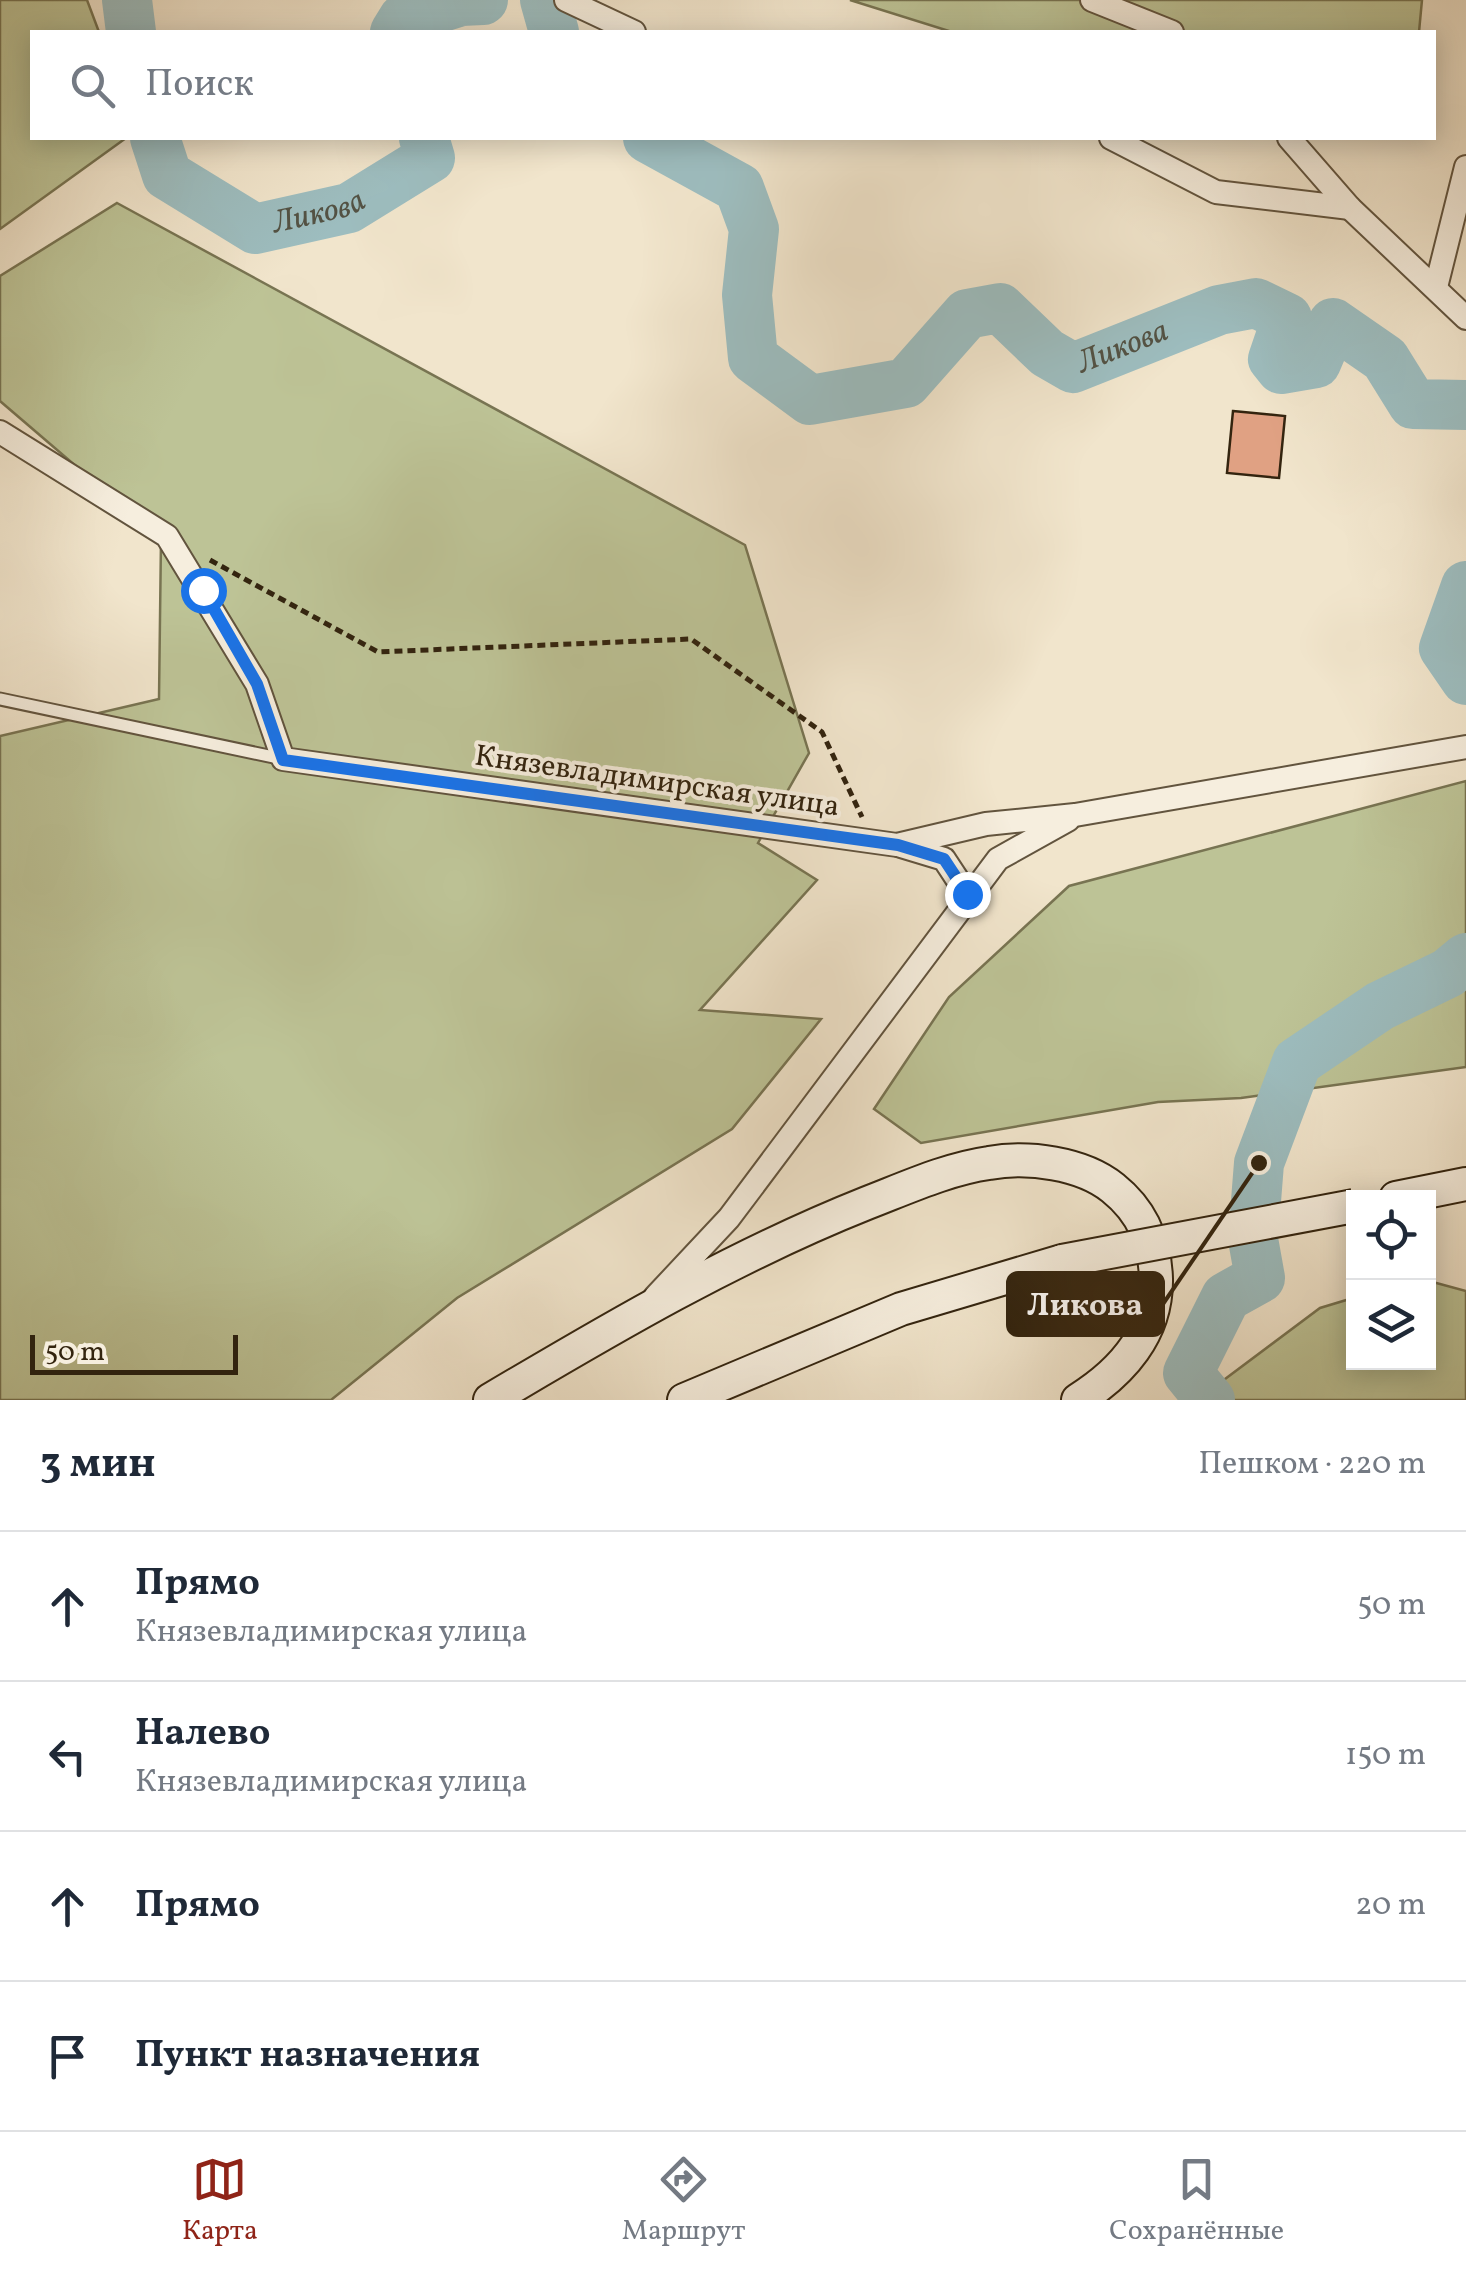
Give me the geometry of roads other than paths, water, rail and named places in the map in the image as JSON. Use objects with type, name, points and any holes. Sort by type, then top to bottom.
[{"type":"street","points":[[566,0],[630,30]]},
{"type":"street","points":[[1092,0],[1167,30]]},
{"type":"street","points":[[1114,140],[1216,192],[1350,208]]},
{"type":"street","points":[[1290,140],[1350,208],[1466,318]]},
{"type":"street","points":[[1436,287],[1466,166]]},
{"type":"street","points":[[0,432],[167,536],[257,684],[283,760]]},
{"type":"street","name":"Князевладимирская улица","points":[[283,760],[886,844],[986,824],[1075,816],[1466,747]]},
{"type":"street","points":[[643,1310],[728,1218],[967,894],[998,859],[1075,816]]},
{"type":"street","points":[[886,844],[944,859],[967,894]]},
{"type":"street","points":[[490,1400],[771,1241],[922,1182],[991,1162],[1055,1164],[1100,1178],[1132,1203],[1155,1248],[1156,1292],[1144,1337],[1108,1380],[1078,1400]]},
{"type":"street","points":[[1436,1190],[1466,1184]]},
{"type":"street","points":[[684,1400],[902,1309],[1062,1261],[1346,1208]]},
{"type":"lane","points":[[0,699],[283,760]]},
{"type":"waterway","name":"Ликова","points":[[127,0],[131,30]]},
{"type":"waterway","name":"Ликова","points":[[396,30],[403,19],[461,1],[483,0]]},
{"type":"waterway","name":"Ликова","points":[[545,0],[553,30]]},
{"type":"waterway","name":"Ликова","points":[[156,140],[167,175],[255,229],[349,208],[430,158],[425,140]]},
{"type":"waterway","name":"Ликова","points":[[652,140],[739,188],[754,229],[747,295],[753,358],[810,400],[906,383],[967,314],[1000,308],[1047,353],[1073,368],[1219,310],[1256,303],[1287,318],[1273,359],[1281,369],[1316,363],[1333,323],[1385,359],[1413,404],[1466,405]]},
{"type":"waterway","name":"Ликова","points":[[1466,586],[1444,648],[1466,680]]},
{"type":"waterway","name":"Ликова","points":[[1210,1400],[1188,1373],[1226,1297],[1260,1278],[1253,1239],[1259,1163],[1297,1062],[1380,1006],[1448,973],[1466,958]]},
{"type":"place","name":"Ликова","points":[[1259,1163]]}]
